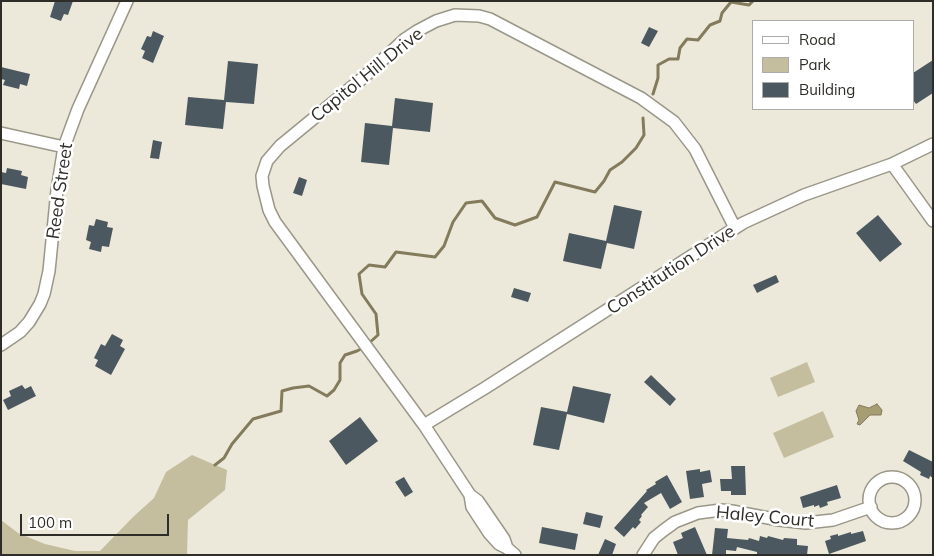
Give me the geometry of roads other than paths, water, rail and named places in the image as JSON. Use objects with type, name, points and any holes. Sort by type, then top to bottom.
[{"type":"street","name":"Reed Street","points":[[1,344],[20,332],[40,304],[44,294],[49,271],[57,190],[64,147],[127,1]]},
{"type":"street","name":"Capitol Hill Drive","points":[[511,551],[499,544],[482,522],[472,507],[470,495],[424,425],[282,233],[268,210],[263,186],[264,169],[267,161],[280,146],[364,77],[405,39],[436,20],[467,14],[490,19],[641,98],[663,113],[674,122],[695,149],[735,228]]},
{"type":"street","points":[[1,133],[64,147]]},
{"type":"street","name":"Constitution Drive","points":[[424,425],[735,228],[778,206],[892,164],[933,144]]},
{"type":"street","points":[[892,164],[933,221]]},
{"type":"street","points":[[889,477],[899,478],[907,482],[914,495],[913,510],[907,517],[898,522],[888,522],[879,518],[871,507],[870,497],[873,488],[880,481],[889,477]]},
{"type":"street","name":"Haley Court","points":[[643,555],[654,538],[664,530],[675,522],[698,513],[720,510],[732,511],[806,524],[832,520],[871,507]]},
{"type":"waterway","points":[[653,94],[658,78],[658,65],[669,59],[678,59],[680,48],[687,39],[698,40],[710,25],[720,21],[722,13],[731,2],[749,5],[753,1]]},
{"type":"waterway","points":[[368,344],[378,335],[376,314],[362,294],[359,274],[369,265],[385,267],[396,252],[435,257],[444,246],[453,222],[466,203],[482,201],[495,218],[515,225],[537,217],[555,182],[595,192],[610,170],[622,162],[636,148],[644,135],[643,118]]},
{"type":"waterway","points":[[215,465],[224,458],[232,444],[253,419],[281,411],[282,391],[309,386],[327,396],[334,390],[340,380],[340,363],[345,355],[363,348]]}]
